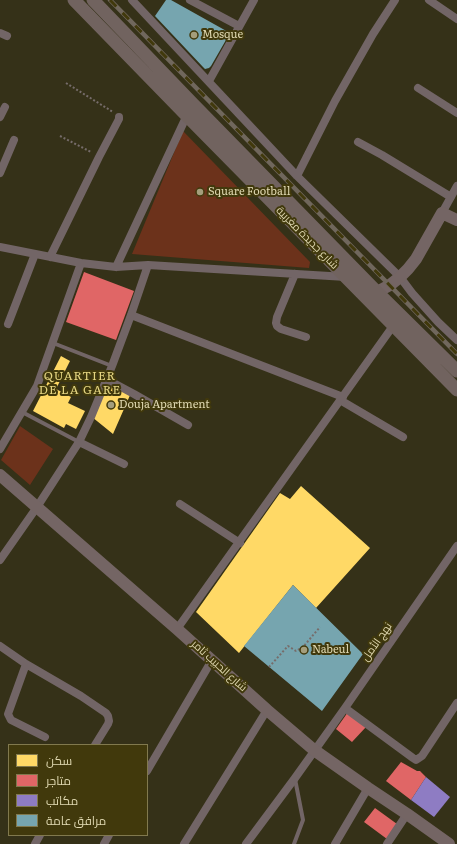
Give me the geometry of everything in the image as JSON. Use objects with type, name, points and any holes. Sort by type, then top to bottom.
[{"type":"main road","name":"شارع جديدة مغربية","points":[[74,0],[457,390]]},
{"type":"main road","name":"شارع جديدة مغربية","points":[[93,0],[377,292],[457,371]]},
{"type":"main road","points":[[377,292],[390,285],[400,277],[416,259],[442,213],[457,220]]},
{"type":"main road","name":"شارع الحبيب ثامر","points":[[0,475],[178,629],[267,710],[314,750],[449,844]]},
{"type":"street","points":[[132,0],[296,176],[400,277],[438,322],[457,340]]},
{"type":"street","points":[[190,0],[239,26]]},
{"type":"street","points":[[208,81],[254,0]]},
{"type":"street","points":[[296,176],[372,34],[395,0]]},
{"type":"street","points":[[429,0],[457,19]]},
{"type":"street","points":[[418,88],[457,113]]},
{"type":"street","points":[[116,267],[193,104]]},
{"type":"street","points":[[0,117],[5,107]]},
{"type":"street","points":[[50,257],[119,117]]},
{"type":"street","points":[[0,173],[14,140]]},
{"type":"street","points":[[358,142],[451,197]]},
{"type":"street","points":[[442,213],[457,186]]},
{"type":"street","points":[[0,247],[81,263],[116,267],[148,265],[346,278]]},
{"type":"street","points":[[8,324],[35,254]]},
{"type":"street","points":[[0,449],[37,386],[81,263]]},
{"type":"street","points":[[0,560],[37,507],[79,442],[112,366],[148,265]]},
{"type":"street","points":[[295,274],[277,317],[276,323],[281,329],[306,338]]},
{"type":"street","points":[[131,316],[342,398],[403,437]]},
{"type":"street","points":[[178,629],[393,326]]},
{"type":"street","points":[[106,379],[188,425]]},
{"type":"street","points":[[79,442],[124,464]]},
{"type":"street","points":[[180,504],[240,542]]},
{"type":"street","name":"نهج الأمل","points":[[246,844],[345,708],[457,546]]},
{"type":"street","points":[[0,646],[26,664],[81,696],[106,713],[109,721],[108,724],[96,744]]},
{"type":"street","points":[[148,769],[212,660]]},
{"type":"street","points":[[26,664],[8,714],[11,720],[45,737]]},
{"type":"street","points":[[345,708],[416,760],[422,756],[457,703]]},
{"type":"street","points":[[184,844],[267,710]]},
{"type":"street","points":[[335,844],[368,788]]},
{"type":"street","points":[[387,844],[407,814]]},
{"type":"lane","points":[[52,343],[112,366]]},
{"type":"lane","points":[[22,412],[79,442]]},
{"type":"lane","points":[[294,844],[303,820],[295,778]]},
{"type":"path","points":[[66,84],[119,117]]},
{"type":"path","points":[[60,136],[99,156]]},
{"type":"path","points":[[269,667],[288,646],[296,651],[303,647],[320,627]]},
{"type":"shaded area","name":"Square Football","points":[[183,131],[310,262],[309,268],[132,254]]},
{"type":"shaded area","points":[[20,426],[53,449],[30,485],[1,460]]},
{"type":"building: سكن","points":[[61,356],[70,361],[56,389],[71,397],[68,403],[85,411],[76,429],[66,424],[64,428],[33,411]]},
{"type":"building: سكن","name":"Douja Apartment","points":[[106,382],[131,393],[113,434],[92,417]]},
{"type":"building: سكن","points":[[301,486],[370,548],[316,608],[293,585],[239,653],[196,612],[280,493],[290,499]]},
{"type":"building: متاجر","points":[[84,272],[134,291],[116,340],[66,322]]},
{"type":"building: متاجر","points":[[348,712],[366,727],[352,742],[336,729]]},
{"type":"building: متاجر","points":[[401,762],[417,771],[420,771],[426,777],[411,800],[386,781]]},
{"type":"building: متاجر","points":[[375,808],[397,824],[387,839],[364,822]]},
{"type":"building: مكاتب","points":[[426,777],[450,797],[434,817],[411,800]]},
{"type":"building: مرافق عامة","points":[[166,0],[171,0],[230,33],[209,68],[205,69],[155,16]]},
{"type":"building: مرافق عامة","name":"Nabeul","points":[[293,585],[363,654],[322,711],[244,646]]},
{"type":"railway","points":[[110,0],[457,354]]},
{"type":"place","name":"Mosque","points":[[194,35]]},
{"type":"place","name":"Square Football","points":[[200,192]]},
{"type":"place","name":"Douja Apartment","points":[[111,405]]},
{"type":"place","name":"Nabeul","points":[[304,650]]},
{"type":"district","name":"QUARTIER DE LA GARE","points":[[80,383]]}]
